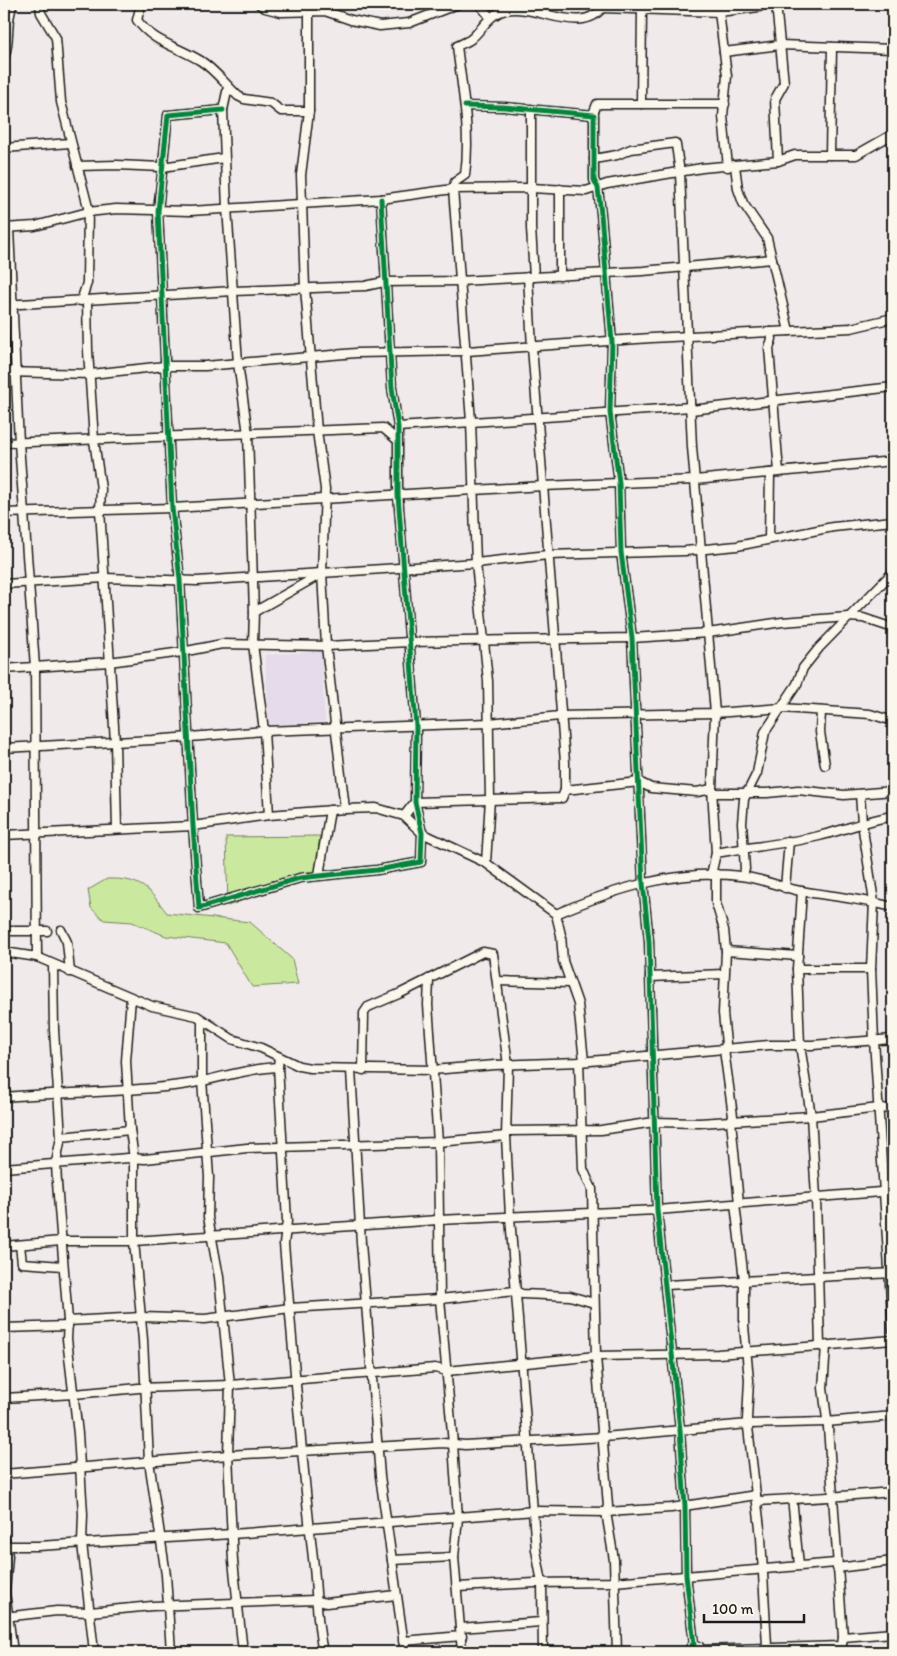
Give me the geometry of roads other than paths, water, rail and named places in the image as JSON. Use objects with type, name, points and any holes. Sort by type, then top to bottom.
[{"type":"street","points":[[4,58],[7,51],[8,15],[13,4]]},
{"type":"street","points":[[40,4],[41,13],[56,38],[61,102],[88,212],[87,283],[84,301],[91,374],[94,440],[101,490],[100,510],[109,662],[116,742],[117,829]]},
{"type":"street","points":[[141,4],[137,20],[143,28],[153,37],[202,61],[244,100],[266,102],[281,111],[309,111]]},
{"type":"street","points":[[259,4],[265,8],[281,12],[309,13],[325,11],[351,20],[380,26],[409,23],[458,4]]},
{"type":"street","points":[[309,4],[309,111],[300,175],[301,203],[305,288],[317,431],[325,489],[322,573],[326,646],[345,809]]},
{"type":"street","points":[[479,4],[490,17]]},
{"type":"street","points":[[486,862],[490,799],[489,723],[485,642],[476,563],[467,351],[459,281],[453,189],[455,182],[465,173],[465,106],[457,46],[471,40],[490,17],[506,10],[522,9],[574,19],[588,18],[604,6],[642,9],[668,7],[759,7],[764,4]]},
{"type":"street","points":[[776,4],[784,83],[776,99],[778,161]]},
{"type":"street","points":[[719,8],[727,86],[723,116],[732,166],[743,203],[764,232],[789,331]]},
{"type":"street","points":[[641,104],[642,9]]},
{"type":"street","points":[[724,52],[780,45],[893,49]]},
{"type":"street","points":[[830,156],[832,47]]},
{"type":"street","points":[[228,87],[223,110],[224,158],[238,363],[248,434],[248,504],[254,612],[252,644],[264,731],[269,815]]},
{"type":"street","points":[[690,1652],[691,1646],[694,1644],[686,1576],[685,1507],[680,1430],[658,1210],[650,977],[643,883],[632,638],[621,552],[619,483],[610,412],[612,342],[598,188],[594,180],[593,114],[597,104],[725,104]]},
{"type":"street","points":[[465,106],[593,114]]},
{"type":"street","points":[[404,816],[415,802],[562,798],[564,790],[565,762],[532,347],[530,109]]},
{"type":"street","points":[[223,110],[168,115],[158,211],[172,508],[180,580],[182,652],[200,908],[238,898],[284,882],[319,875],[377,870],[421,862],[422,833],[415,802],[416,726],[398,495],[396,438],[398,427],[392,388],[391,354],[384,282],[381,199]]},
{"type":"street","points":[[37,957],[35,667],[17,372],[8,305],[7,228],[35,226],[88,212],[116,209],[158,211],[381,199],[453,189],[531,188],[586,191],[607,184],[702,168],[778,161],[795,155],[856,156],[893,134]]},
{"type":"street","points":[[4,148],[70,143]]},
{"type":"street","points":[[594,159],[617,155],[631,149],[675,143],[680,173],[683,268],[695,480],[715,713],[713,791],[716,853],[714,874],[716,903],[724,930],[726,950],[723,1013],[726,1044],[724,1050],[733,1116],[731,1121],[744,1280],[748,1424],[764,1568],[770,1649]]},
{"type":"street","points":[[77,166],[117,164],[162,167],[224,158]]},
{"type":"street","points":[[560,190],[560,276]]},
{"type":"street","points":[[8,305],[233,290],[364,286],[384,282],[459,281],[560,276],[683,268],[772,259]]},
{"type":"street","points":[[4,372],[91,374],[165,366],[198,366],[311,357],[467,351],[851,328],[893,318]]},
{"type":"street","points":[[771,332],[772,339],[769,348],[779,472]]},
{"type":"street","points":[[398,427],[610,412],[691,409],[893,387]]},
{"type":"street","points":[[4,443],[383,428],[396,438]]},
{"type":"street","points":[[4,513],[172,508],[542,486],[695,480],[893,461]]},
{"type":"street","points":[[769,539],[770,473]]},
{"type":"street","points":[[4,584],[105,578],[197,581],[476,563],[548,556],[621,552],[661,553],[701,550],[843,525],[893,521]]},
{"type":"street","points":[[743,876],[745,869],[742,848],[742,823],[747,793],[757,773],[765,732],[797,684],[803,668],[848,617],[893,572]]},
{"type":"street","points":[[254,612],[322,573]]},
{"type":"street","points":[[4,668],[109,662],[182,652],[222,644],[326,646],[410,642],[632,638],[708,633],[782,622],[848,617],[862,618],[893,628]]},
{"type":"street","points":[[4,748],[264,731],[336,730],[489,723],[560,716],[715,713],[782,708],[870,714],[893,721]]},
{"type":"street","points":[[821,711],[820,732],[825,765]]},
{"type":"street","points":[[564,790],[639,782],[651,788],[697,792],[747,793],[798,790],[844,795],[893,791]]},
{"type":"street","points":[[860,794],[862,823],[874,902],[871,969],[874,1040],[891,1273],[893,1330]]},
{"type":"street","points":[[4,834],[193,826],[269,815],[376,808],[404,816],[422,833],[486,862],[556,914],[561,935],[563,961],[578,1004],[583,1169],[592,1189],[596,1292],[594,1303],[596,1356],[604,1437],[608,1506],[606,1512],[614,1560],[617,1652]]},
{"type":"street","points":[[319,875],[330,810]]},
{"type":"street","points":[[716,853],[829,834],[869,819],[893,816]]},
{"type":"street","points":[[785,888],[789,841]]},
{"type":"street","points":[[556,914],[598,896],[643,883],[714,874],[743,876],[785,888],[874,902],[893,907]]},
{"type":"street","points":[[694,1644],[699,1646],[701,1651],[841,1649],[843,1637],[823,1380],[823,1346],[811,1116],[800,1045],[797,969],[802,891]]},
{"type":"street","points":[[61,930],[66,942],[70,972]]},
{"type":"street","points":[[4,931],[47,931]]},
{"type":"street","points":[[726,950],[798,956]]},
{"type":"street","points":[[363,1070],[364,1012],[368,1007],[487,951],[492,954],[508,1065],[507,1133],[510,1217],[535,1511],[536,1550],[542,1583],[541,1622],[543,1652]]},
{"type":"street","points":[[4,952],[37,957],[131,998],[202,1020],[232,1039],[310,1068],[432,1070],[893,1039]]},
{"type":"street","points":[[53,965],[54,1030],[61,1137],[56,1163],[60,1241],[80,1468],[82,1543],[94,1652]]},
{"type":"street","points":[[797,969],[871,969]]},
{"type":"street","points":[[650,977],[724,974]]},
{"type":"street","points":[[429,978],[428,1005],[438,1142],[440,1299],[458,1518],[454,1558],[462,1652]]},
{"type":"street","points":[[497,981],[570,983]]},
{"type":"street","points":[[131,998],[126,1061],[130,1130],[134,1159],[134,1241],[142,1317],[149,1461],[166,1574],[166,1606],[170,1652]]},
{"type":"street","points":[[202,1020],[202,1080],[210,1235],[219,1277],[230,1385],[228,1455],[232,1534],[243,1652]]},
{"type":"street","points":[[279,1056],[278,1068],[287,1221],[284,1244],[315,1600],[323,1652]]},
{"type":"street","points":[[4,1097],[58,1092],[128,1089],[220,1078],[246,1070],[278,1068]]},
{"type":"street","points":[[351,1070],[371,1374],[386,1523],[404,1652]]},
{"type":"street","points":[[4,1168],[134,1159],[247,1148],[283,1148],[356,1143],[438,1142],[507,1133],[602,1130],[654,1122],[731,1121],[811,1116],[878,1108],[893,1109]]},
{"type":"street","points":[[61,1137],[130,1130]]},
{"type":"street","points":[[4,1246],[60,1241],[134,1241],[438,1220],[658,1210],[893,1191]]},
{"type":"street","points":[[20,1245],[22,1262],[62,1266]]},
{"type":"street","points":[[666,1285],[891,1273]]},
{"type":"street","points":[[4,1328],[142,1317],[184,1320],[290,1308],[440,1299],[515,1291],[522,1294],[570,1296],[594,1303]]},
{"type":"street","points":[[4,1398],[146,1388],[230,1385],[435,1368],[447,1370],[596,1356],[682,1355],[893,1340]]},
{"type":"street","points":[[4,1474],[301,1450],[453,1444],[465,1446],[528,1440],[604,1437],[748,1424],[826,1422],[893,1416]]},
{"type":"street","points":[[5,1546],[232,1534],[535,1511],[606,1512],[685,1507],[756,1498],[832,1498],[893,1492]]},
{"type":"street","points":[[792,1498],[799,1565]]},
{"type":"street","points":[[4,1537],[5,1592],[13,1652]]},
{"type":"street","points":[[392,1560],[454,1558]]},
{"type":"street","points":[[457,1587],[614,1582],[799,1565],[837,1566],[893,1561]]},
{"type":"street","points":[[7,1616],[57,1610],[90,1612],[166,1606],[315,1600],[326,1603],[396,1595]]},
{"type":"street","points":[[460,1628],[541,1622]]},
{"type":"street","points":[[843,1637],[893,1634]]},
{"type":"street","points":[[403,1641],[462,1636]]}]
